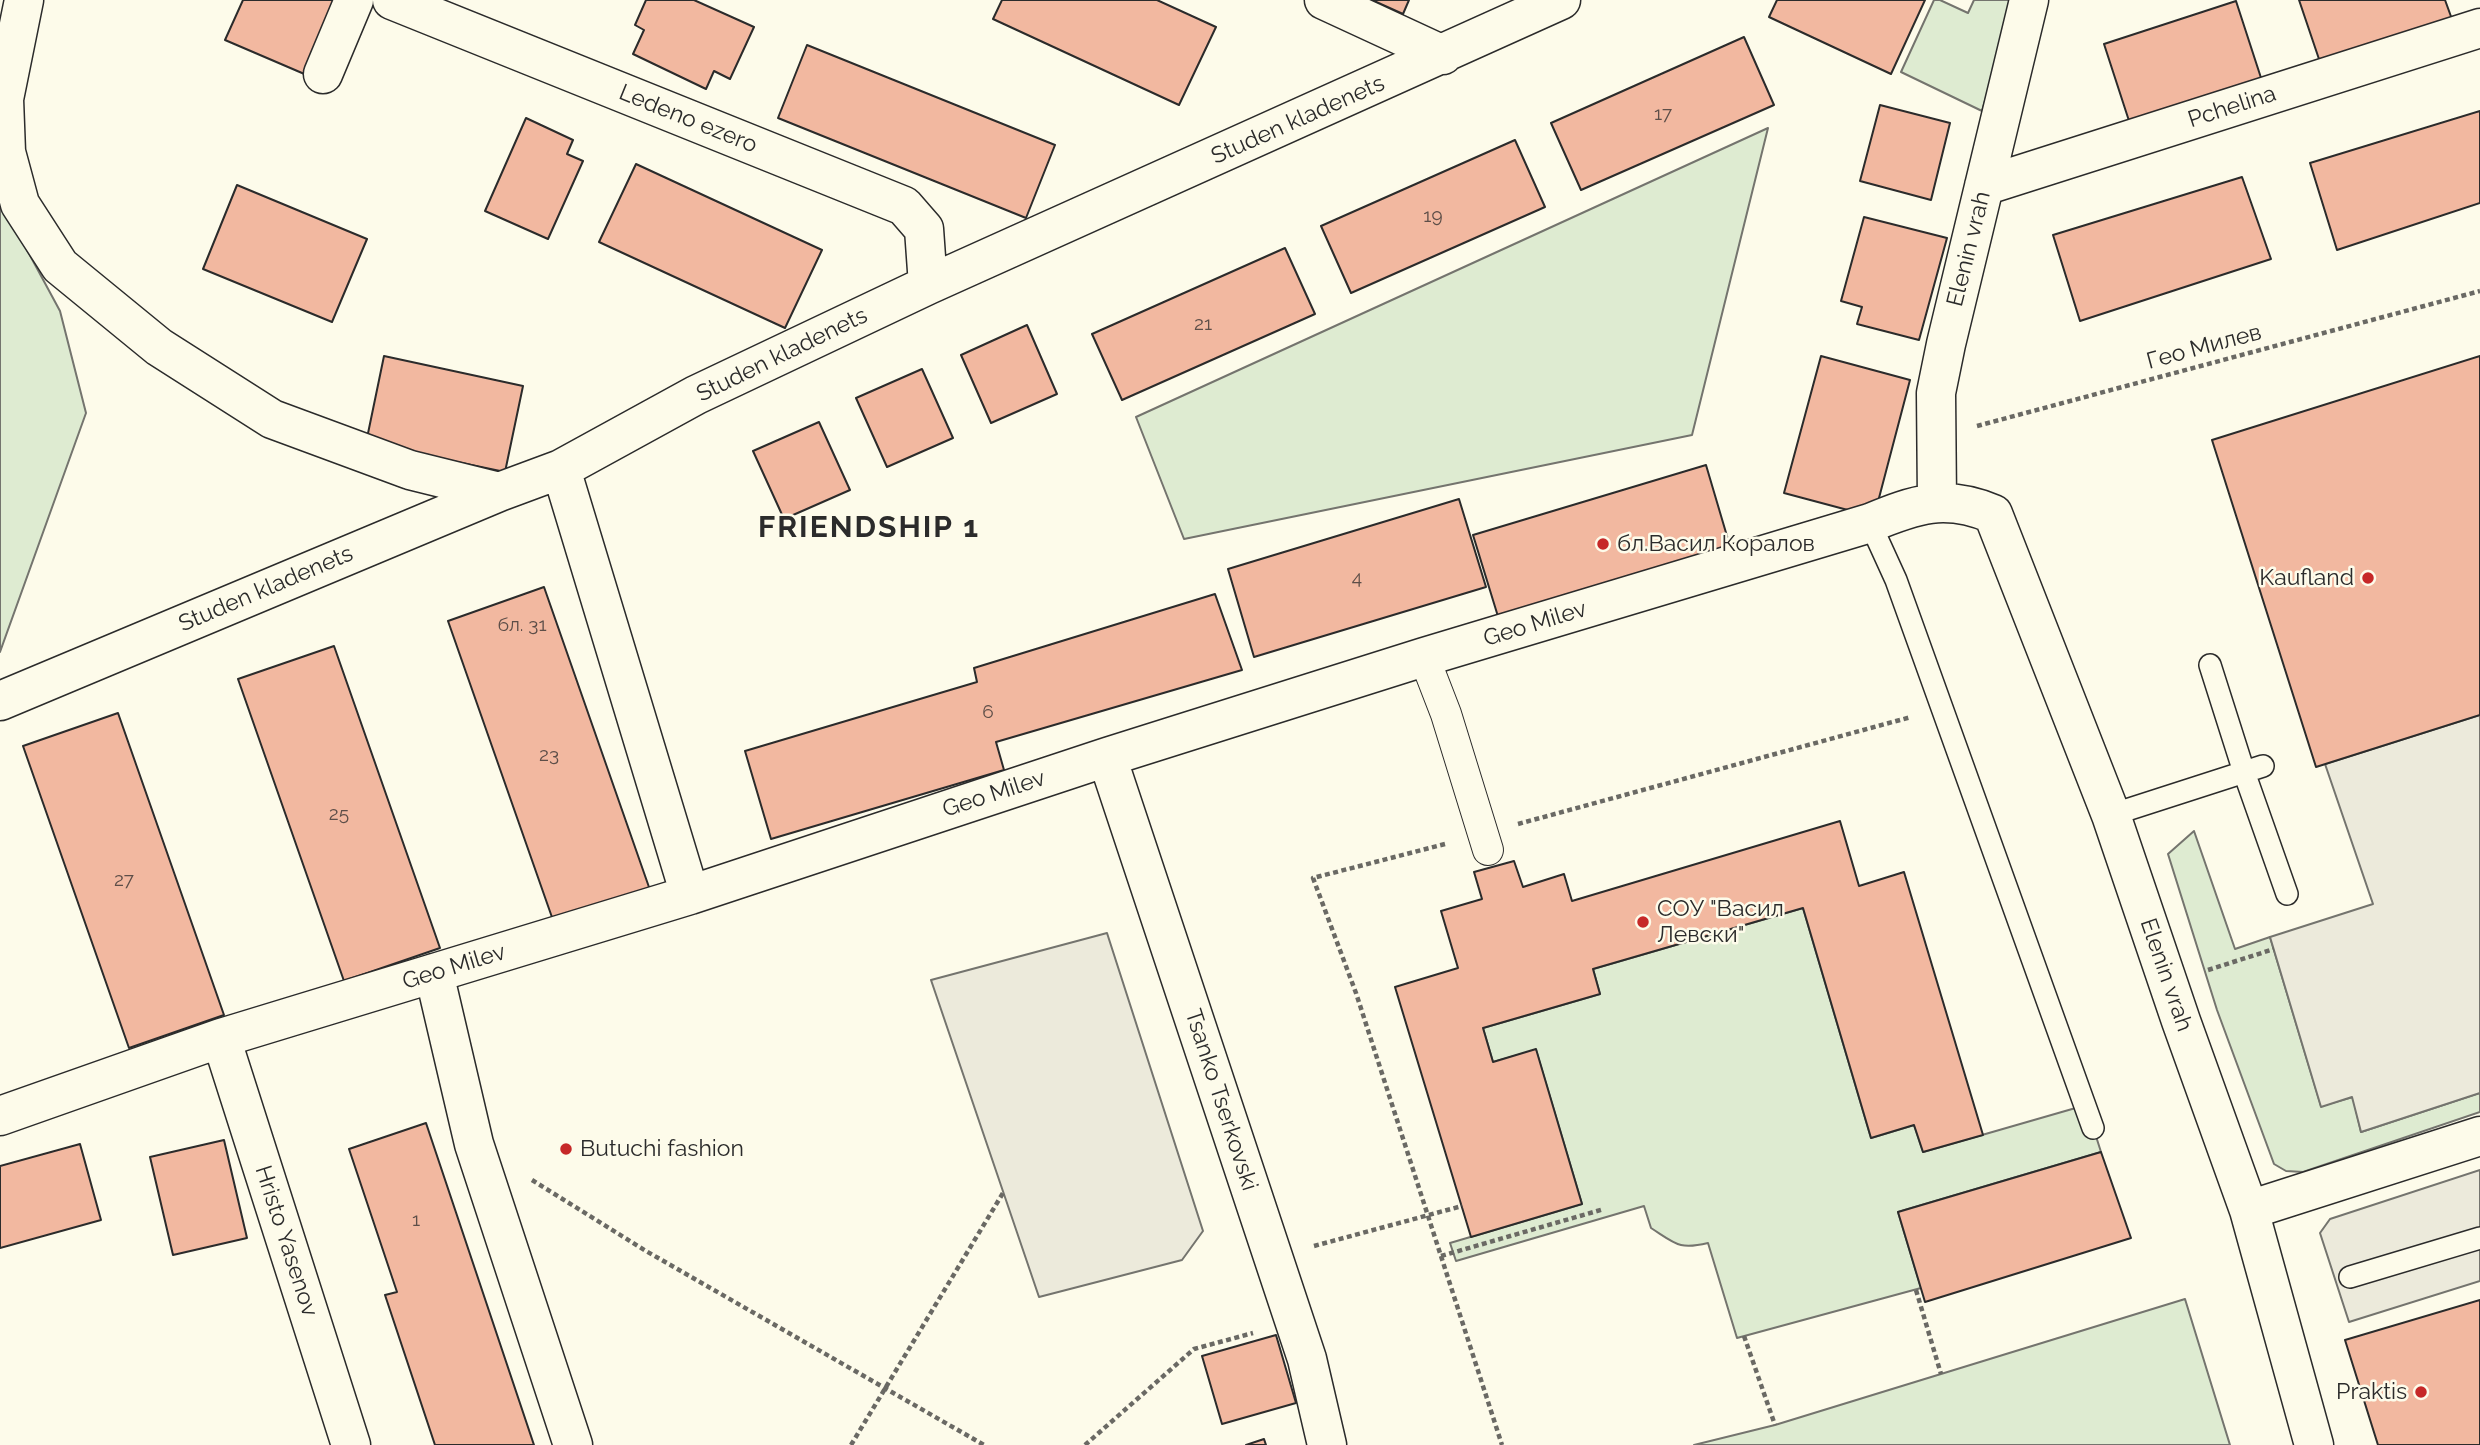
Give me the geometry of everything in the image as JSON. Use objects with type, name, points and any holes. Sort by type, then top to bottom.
[{"type":"street","points":[[24,0],[2,98],[6,152],[20,204],[60,266],[159,347],[272,419],[410,470],[499,492]]},
{"type":"street","points":[[324,74],[354,0]]},
{"type":"street","name":"Ledeno ezero","points":[[392,0],[904,206],[924,229],[928,285]]},
{"type":"street","points":[[1324,0],[1444,55]]},
{"type":"street","name":"Studen kladenets","points":[[0,701],[499,492],[561,469],[696,395],[928,285],[1444,55],[1561,0]]},
{"type":"street","name":"Elenin vrah","points":[[1937,502],[1936,393],[2029,0]]},
{"type":"street","name":"Pchelina","points":[[1984,186],[2480,28]]},
{"type":"street","points":[[561,469],[690,895]]},
{"type":"street","name":"Geo Milev","points":[[0,1116],[221,1038],[690,895],[1107,757],[1424,657],[1870,523],[1899,511],[1937,502],[1970,505],[1993,514]]},
{"type":"street","name":"Elenin vrah","points":[[1993,514],[2111,815],[2249,1210],[2314,1445]]},
{"type":"street","points":[[1424,657],[1446,714],[1485,842]]},
{"type":"street","name":"Tsanko Tserkovski","points":[[1107,757],[1307,1359],[1327,1445]]},
{"type":"street","points":[[434,973],[474,1144],[573,1445]]},
{"type":"street","name":"Hristo Yasenov","points":[[221,1038],[351,1445]]},
{"type":"street","points":[[2249,1210],[2480,1136]]},
{"type":"lane","points":[[1870,523],[1896,580],[2093,1128]]},
{"type":"lane","points":[[2210,665],[2253,769],[2287,894]]},
{"type":"lane","points":[[2111,815],[2253,769]]},
{"type":"lane","points":[[2350,1277],[2480,1238]]},
{"type":"path","name":"Гео Милев","points":[[1937,436],[2480,291]]},
{"type":"path","points":[[1502,1445],[1356,993],[1313,878],[1485,842],[1888,724]]},
{"type":"path","points":[[2206,971],[2274,949]]},
{"type":"path","points":[[531,1180],[646,1251],[984,1445]]},
{"type":"path","points":[[851,1445],[1003,1193]]},
{"type":"path","points":[[1273,1258],[1462,1206]]},
{"type":"path","points":[[1441,1256],[1604,1209]]},
{"type":"path","points":[[1916,1290],[1941,1374]]},
{"type":"path","points":[[1085,1445],[1194,1349],[1294,1321]]},
{"type":"path","points":[[1744,1336],[1775,1425]]},
{"type":"green space","points":[[1934,0],[1940,0],[1968,13],[1974,0],[2015,0],[1982,111],[1901,72]]},
{"type":"green space","points":[[1768,128],[1692,435],[1184,539],[1136,417]]},
{"type":"green space","points":[[0,200],[60,311],[86,413],[0,652]]},
{"type":"green space","points":[[2194,831],[2235,949],[2270,937],[2321,1106],[2353,1097],[2361,1132],[2480,1093],[2480,1112],[2303,1172],[2286,1171],[2274,1164],[2217,1010],[2168,854]]},
{"type":"green space","points":[[1803,908],[1871,1138],[1914,1125],[1923,1152],[2086,1105],[2101,1152],[1898,1212],[1921,1288],[1737,1338],[1708,1243],[1684,1246],[1672,1242],[1651,1228],[1644,1206],[1456,1261],[1450,1243],[1582,1204],[1536,1050],[1493,1062],[1483,1028],[1600,994],[1593,969]]},
{"type":"green space","points":[[2185,1299],[2230,1445],[1694,1445],[1775,1425]]},
{"type":"shaded area","points":[[2480,715],[2480,1093],[2361,1132],[2352,1097],[2321,1107],[2270,937],[2373,904],[2325,764]]},
{"type":"shaded area","points":[[1107,933],[1203,1231],[1182,1260],[1039,1297],[931,980]]},
{"type":"shaded area","points":[[2480,1170],[2480,1281],[2349,1322],[2320,1233],[2330,1219]]},
{"type":"building","points":[[243,0],[342,0],[309,76],[225,40]]},
{"type":"building","points":[[646,0],[694,0],[754,27],[730,79],[714,71],[706,89],[633,54],[644,30],[635,25]]},
{"type":"building","points":[[1002,0],[1157,0],[1216,27],[1179,105],[993,19]]},
{"type":"building","points":[[1372,0],[1409,0],[1403,14]]},
{"type":"building","points":[[1777,0],[1925,0],[1891,74],[1769,17]]},
{"type":"building","points":[[2299,0],[2445,0],[2453,22],[2321,65]]},
{"type":"building","points":[[2236,1],[2263,84],[2131,127],[2104,44]]},
{"type":"building","points":[[1744,37],[1774,105],[1581,190],[1551,123]]},
{"type":"building","points":[[807,45],[1055,145],[1026,218],[778,118]]},
{"type":"building","points":[[1880,105],[1950,123],[1931,200],[1860,181]]},
{"type":"building","points":[[2480,111],[2480,203],[2337,250],[2310,163]]},
{"type":"building","points":[[526,118],[573,140],[567,154],[583,161],[548,239],[485,211]]},
{"type":"building","points":[[1515,140],[1545,207],[1351,293],[1321,226]]},
{"type":"building","points":[[636,164],[822,250],[785,328],[599,242]]},
{"type":"building","points":[[2242,177],[2271,259],[2080,321],[2053,235]]},
{"type":"building","points":[[237,185],[367,239],[332,322],[203,269]]},
{"type":"building","points":[[1864,217],[1947,238],[1919,340],[1857,324],[1862,307],[1841,301]]},
{"type":"building","points":[[1285,248],[1315,314],[1122,400],[1092,334]]},
{"type":"building","points":[[1027,325],[1057,394],[991,423],[961,355]]},
{"type":"building","points":[[384,356],[523,386],[505,472],[366,443]]},
{"type":"building","points":[[1821,356],[1910,380],[1874,517],[1784,493]]},
{"type":"building","name":"Kaufland","points":[[2480,356],[2480,715],[2316,767],[2212,440]]},
{"type":"building","points":[[922,369],[953,438],[887,467],[856,398]]},
{"type":"building","points":[[819,422],[850,490],[784,519],[753,451]]},
{"type":"building","name":"бл.Васил Коралов","points":[[1706,465],[1732,553],[1500,623],[1473,535]]},
{"type":"building","points":[[1459,499],[1486,587],[1254,657],[1228,569]]},
{"type":"building","points":[[544,587],[650,890],[554,923],[448,621]]},
{"type":"building","points":[[1215,594],[1242,670],[996,742],[1004,770],[771,839],[745,751],[977,682],[974,668]]},
{"type":"building","points":[[334,646],[440,948],[344,981],[238,679]]},
{"type":"building","points":[[118,713],[224,1015],[129,1048],[23,746]]},
{"type":"building","points":[[1840,821],[1859,886],[1904,872],[1983,1135],[1923,1152],[1914,1125],[1871,1138],[1803,908],[1593,969],[1600,994],[1483,1028],[1493,1062],[1536,1049],[1582,1204],[1471,1237],[1395,987],[1458,968],[1441,911],[1482,899],[1474,872],[1514,861],[1523,887],[1564,874],[1572,901]]},
{"type":"building","points":[[426,1123],[534,1445],[435,1445],[385,1295],[397,1292],[349,1149]]},
{"type":"building","points":[[224,1140],[247,1238],[173,1255],[150,1157]]},
{"type":"building","points":[[80,1144],[101,1220],[0,1248],[0,1166]]},
{"type":"building","points":[[2101,1152],[2131,1238],[1925,1302],[1898,1212]]},
{"type":"building","name":"Praktis","points":[[2480,1300],[2480,1445],[2378,1445],[2345,1340]]},
{"type":"building","points":[[1276,1335],[1296,1403],[1222,1424],[1202,1356]]},
{"type":"building","points":[[1264,1439],[1266,1445],[1246,1445]]},
{"type":"place","name":"бл.Васил Коралов","points":[[1603,544]]},
{"type":"place","name":"Kaufland","points":[[2368,578]]},
{"type":"place","name":"СОУ \"Васил Левски\"","points":[[1643,922]]},
{"type":"place","name":"Butuchi fashion","points":[[566,1149]]},
{"type":"place","name":"Praktis","points":[[2421,1392]]},
{"type":"district","name":"FRIENDSHIP 1","points":[[869,528]]}]
